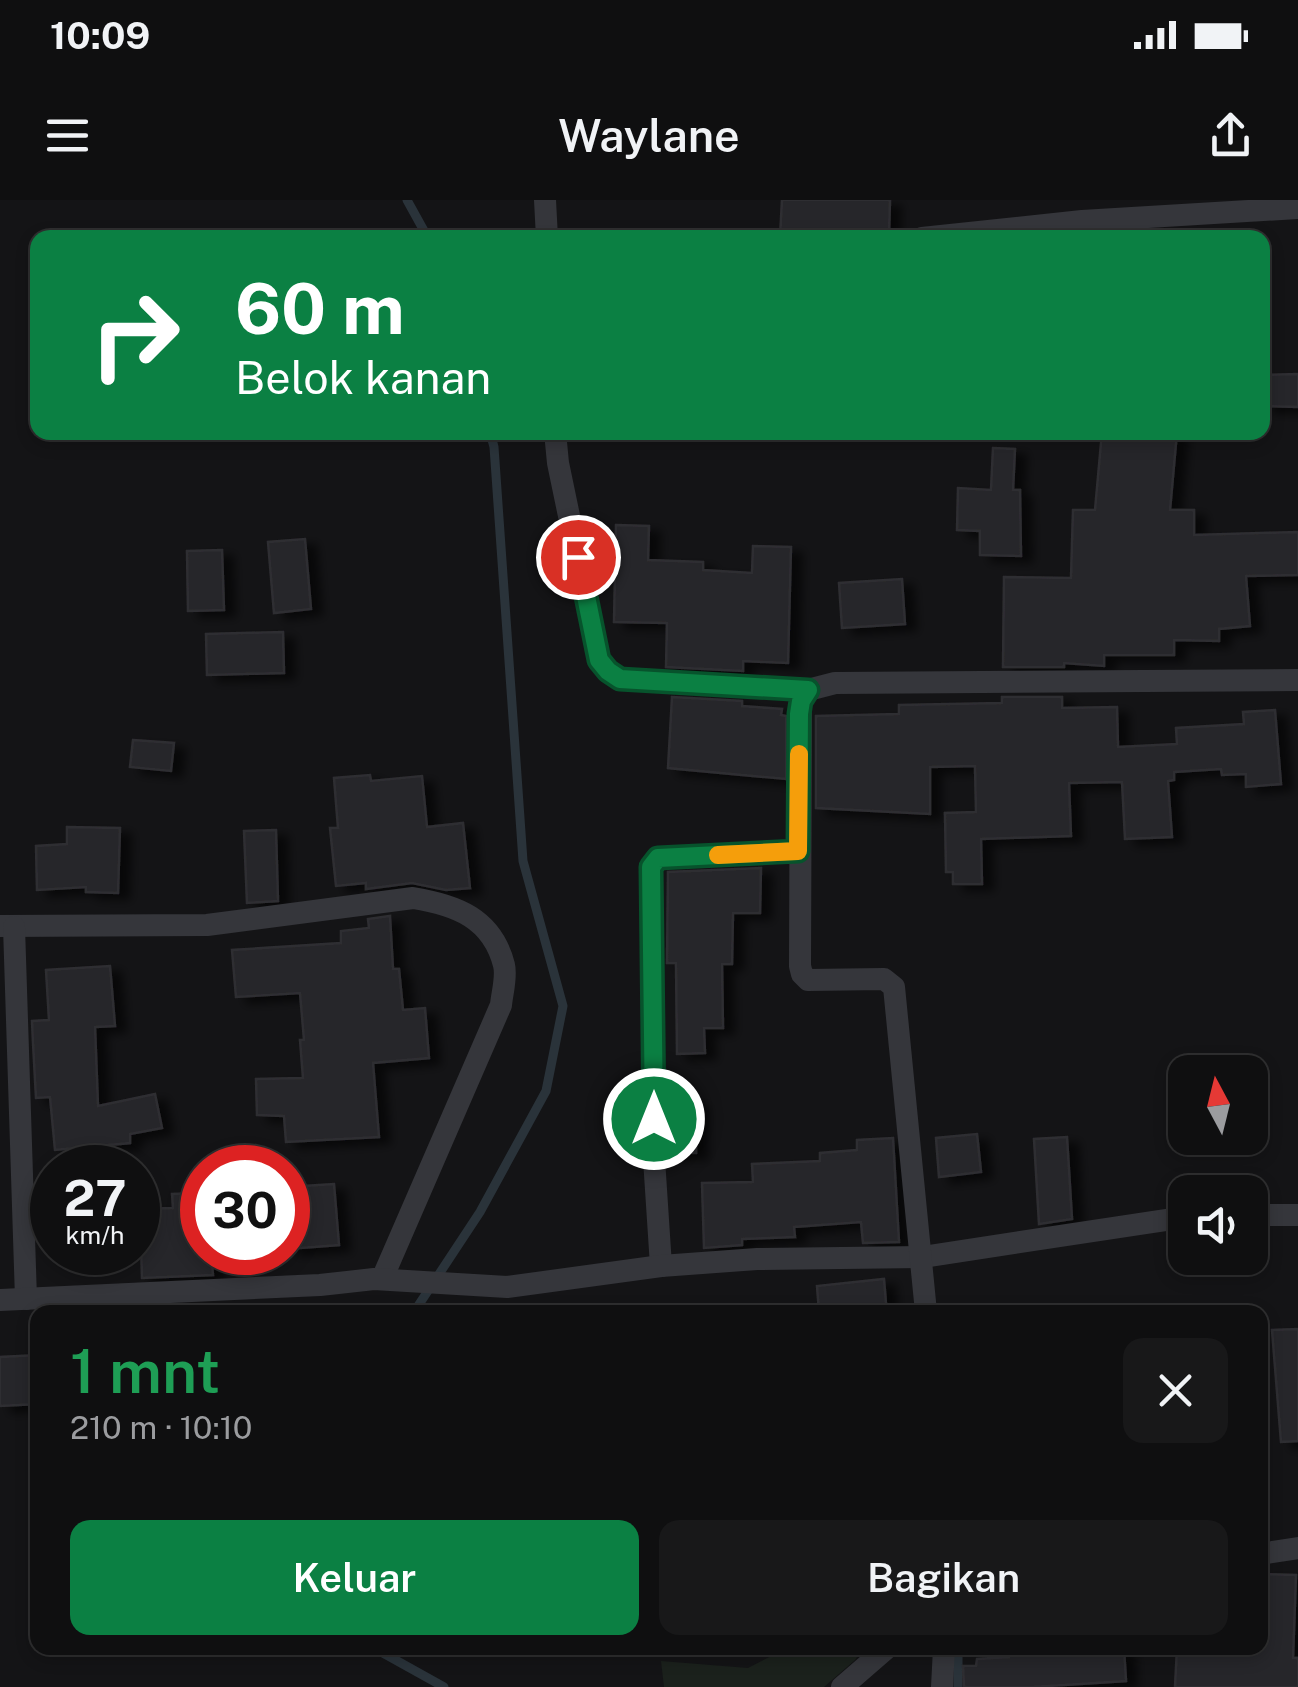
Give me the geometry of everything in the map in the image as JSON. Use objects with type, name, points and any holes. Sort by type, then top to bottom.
[{"type":"street","points":[[545,200],[547,230]]},
{"type":"street","points":[[997,230],[1298,208]]},
{"type":"street","points":[[556,440],[599,660],[620,679],[808,690],[835,683],[1298,680]]},
{"type":"street","points":[[808,690],[799,714],[802,974],[808,980],[884,979],[894,987],[925,1305]]},
{"type":"street","points":[[661,1266],[654,1159],[651,867],[658,858],[798,851]]},
{"type":"street","points":[[26,1299],[7,926],[207,925],[413,898],[443,903],[476,918],[505,967],[501,1006],[388,1281]]},
{"type":"street","points":[[1268,1216],[1298,1215]]},
{"type":"street","points":[[0,1300],[388,1281],[532,1285],[618,1270],[758,1258],[922,1257],[1168,1220]]},
{"type":"street","points":[[1268,1553],[1298,1548]]},
{"type":"street","points":[[842,1687],[879,1655]]},
{"type":"street","points":[[942,1687],[944,1655]]},
{"type":"shaded area","points":[[773,1655],[858,1655],[824,1687],[664,1687],[661,1661],[748,1668]]},
{"type":"building","points":[[782,200],[890,200],[889,230],[780,230]]},
{"type":"building","points":[[1298,374],[1298,407],[1270,406],[1270,375]]},
{"type":"building","points":[[1101,440],[1176,440],[1170,510],[1194,510],[1194,535],[1298,532],[1298,575],[1246,576],[1250,626],[1219,629],[1219,641],[1174,640],[1174,655],[1104,655],[1104,666],[1064,663],[1064,667],[1003,667],[1004,577],[1071,578],[1073,510],[1095,510]]},
{"type":"building","points":[[993,448],[1015,449],[1013,490],[1020,490],[1021,556],[980,555],[980,531],[957,530],[958,488],[991,490]]},
{"type":"building","points":[[616,525],[649,526],[648,560],[703,562],[703,570],[752,573],[753,546],[791,547],[788,663],[743,661],[743,671],[666,667],[667,623],[614,622]]},
{"type":"building","points":[[305,539],[311,609],[274,613],[268,542]]},
{"type":"building","points":[[222,550],[224,610],[188,611],[187,551]]},
{"type":"building","points":[[902,579],[905,624],[842,628],[839,583]]},
{"type":"building","points":[[283,632],[284,673],[207,675],[206,634]]},
{"type":"building","points":[[672,697],[742,701],[742,706],[782,709],[781,715],[786,716],[786,779],[668,768]]},
{"type":"building","points":[[1002,697],[1062,697],[1062,708],[1117,707],[1118,747],[1177,744],[1176,728],[1244,724],[1243,712],[1275,710],[1281,784],[1246,787],[1246,774],[1222,775],[1221,769],[1174,772],[1174,780],[1168,781],[1172,837],[1125,839],[1122,782],[1069,783],[1071,836],[981,839],[982,884],[953,884],[953,872],[946,872],[945,813],[976,812],[975,766],[930,767],[930,814],[816,808],[816,716],[899,714],[899,705],[1002,703]]},
{"type":"building","points":[[133,740],[174,743],[171,771],[130,767]]},
{"type":"building","points":[[370,775],[371,781],[422,776],[427,827],[463,823],[470,888],[446,890],[412,883],[366,889],[366,883],[336,886],[330,828],[338,828],[334,778]]},
{"type":"building","points":[[67,827],[120,828],[118,893],[86,892],[86,887],[37,890],[36,846],[67,844]]},
{"type":"building","points":[[276,830],[278,901],[247,903],[244,831]]},
{"type":"building","points":[[761,868],[760,913],[733,913],[732,964],[722,964],[723,1028],[704,1028],[705,1053],[677,1054],[676,963],[667,963],[668,872]]},
{"type":"building","points":[[390,916],[393,969],[399,969],[403,1010],[425,1008],[429,1058],[373,1063],[379,1137],[286,1142],[284,1116],[257,1115],[256,1079],[303,1078],[300,993],[236,997],[232,950],[341,943],[341,931],[369,928],[368,919]]},
{"type":"building","points":[[110,966],[115,1026],[95,1027],[98,1106],[155,1094],[162,1128],[130,1134],[130,1143],[55,1145],[50,1097],[36,1098],[33,1043],[32,1021],[49,1020],[46,970]]},
{"type":"building","points":[[668,1101],[696,1101],[696,1153],[669,1152]]},
{"type":"building","points":[[977,1134],[981,1172],[939,1177],[936,1138]]},
{"type":"building","points":[[1067,1137],[1072,1219],[1039,1224],[1034,1139]]},
{"type":"building","points":[[893,1138],[899,1242],[863,1243],[861,1222],[794,1227],[795,1237],[742,1239],[742,1245],[704,1248],[702,1183],[753,1182],[752,1164],[820,1161],[820,1153],[857,1150],[857,1140]]},
{"type":"building","points":[[334,1184],[339,1245],[310,1247],[310,1186]]},
{"type":"building","points":[[172,1194],[180,1194],[180,1275],[213,1275],[142,1278],[160,1275],[160,1208],[173,1208]]},
{"type":"building","points":[[884,1279],[886,1304],[818,1305],[817,1286]]},
{"type":"building","points":[[1298,1329],[1298,1441],[1281,1442],[1272,1330]]},
{"type":"building","points":[[30,1355],[30,1404],[0,1406],[0,1357]]},
{"type":"building","points":[[1268,1574],[1296,1575],[1293,1658],[1298,1658],[1298,1687],[1175,1687],[1177,1655],[1268,1655]]},
{"type":"building","points":[[1124,1655],[1126,1681],[964,1687],[963,1666],[976,1666],[977,1659]]},
{"type":"waterway","points":[[407,200],[424,230]]},
{"type":"waterway","points":[[419,1305],[480,1212],[546,1091],[563,1006],[523,861],[492,440]]},
{"type":"waterway","points":[[387,1655],[444,1687]]},
{"type":"waterway","points":[[958,1655],[958,1687]]},
{"type":"slow traffic","points":[[718,855],[798,851],[799,754]]},
{"type":"route","points":[[578,557],[599,660],[620,679],[808,690],[799,714],[798,851],[658,858],[651,867],[654,1119]]}]
